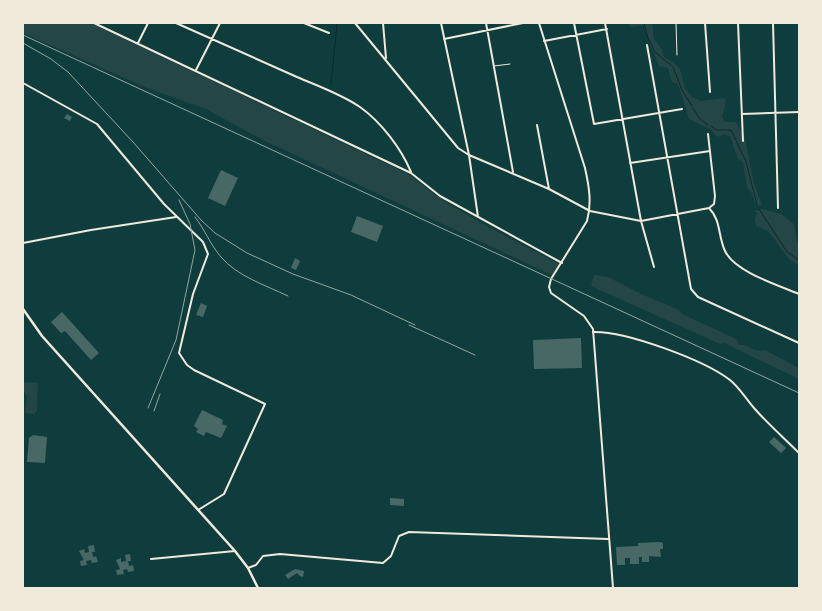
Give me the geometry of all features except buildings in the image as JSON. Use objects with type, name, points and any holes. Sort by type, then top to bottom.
[{"type":"main road","points":[[23,309],[24,314],[47,341],[235,551],[248,568],[258,588]]},
{"type":"street","points":[[94,23],[411,173],[440,196],[562,263]]},
{"type":"street","points":[[138,43],[148,23]]},
{"type":"street","points":[[176,23],[330,92],[360,108],[374,119],[395,145],[411,173]]},
{"type":"street","points":[[196,70],[220,23]]},
{"type":"street","points":[[304,23],[329,33]]},
{"type":"street","points":[[355,23],[458,148],[468,155],[513,172],[549,189],[590,211],[641,221],[709,208],[714,204],[715,196],[708,134]]},
{"type":"street","points":[[383,23],[386,59]]},
{"type":"street","points":[[441,23],[468,155],[478,218]]},
{"type":"street","points":[[486,23],[513,172]]},
{"type":"street","points":[[444,39],[523,23]]},
{"type":"street","points":[[539,23],[585,168],[590,189],[590,211],[584,228],[549,285],[551,293],[589,321],[593,332],[613,588]]},
{"type":"street","points":[[574,23],[594,124],[682,109]]},
{"type":"street","points":[[605,23],[641,221],[654,268]]},
{"type":"street","points":[[705,23],[710,92]]},
{"type":"street","points":[[738,23],[743,141]]},
{"type":"street","points":[[773,23],[774,113],[778,208]]},
{"type":"street","points":[[544,41],[606,29]]},
{"type":"street","points":[[648,45],[679,213],[691,289],[698,296],[799,343]]},
{"type":"street","points":[[23,83],[97,124],[176,217],[203,242],[208,254],[193,294],[179,353],[187,365],[194,370],[265,404],[224,494],[198,510]]},
{"type":"street","points":[[742,114],[799,112]]},
{"type":"street","points":[[537,125],[549,189]]},
{"type":"street","points":[[630,163],[710,150]]},
{"type":"street","points":[[709,208],[718,220],[719,234],[726,252],[734,262],[752,274],[799,294]]},
{"type":"street","points":[[23,243],[79,232],[176,217]]},
{"type":"street","points":[[593,332],[608,333],[654,344],[708,368],[730,380],[799,453]]},
{"type":"street","points":[[248,568],[256,565],[263,556],[280,554],[383,563],[391,556],[397,539],[406,532],[608,539]]},
{"type":"street","points":[[151,559],[235,551]]},
{"type":"lane","points":[[676,23],[677,55]]},
{"type":"lane","points":[[494,67],[510,64]]},
{"type":"shaded area","points":[[23,23],[91,23],[410,175],[442,200],[483,224],[561,265],[554,276],[263,140],[206,109],[147,88],[23,33]]},
{"type":"shaded area","points":[[629,23],[652,23],[654,39],[661,48],[664,57],[673,62],[680,69],[685,89],[692,97],[701,101],[725,98],[726,101],[722,117],[725,122],[736,122],[745,139],[754,184],[762,205],[756,205],[751,192],[747,187],[743,162],[738,159],[730,136],[724,134],[718,137],[712,130],[689,119],[678,84],[672,82],[668,68],[659,66],[644,25],[630,27]]},
{"type":"shaded area","points":[[762,209],[781,214],[794,224],[797,242],[799,242],[799,266],[789,259],[768,231],[756,226],[755,219],[757,213],[755,211]]},
{"type":"shaded area","points":[[594,275],[608,277],[641,294],[679,310],[682,314],[732,337],[737,340],[739,345],[744,345],[757,351],[765,350],[799,368],[799,379],[724,343],[720,344],[591,286]]},
{"type":"shaded area","points":[[23,382],[38,383],[37,411],[34,414],[25,413],[27,397],[23,389]]},
{"type":"waterway","points":[[331,84],[337,23]]},
{"type":"waterway","points":[[644,23],[648,38],[655,52],[673,67],[682,90],[692,106]]},
{"type":"waterway","points":[[693,108],[699,118],[708,125]]},
{"type":"waterway","points":[[711,126],[716,130],[731,130],[746,161],[757,205]]},
{"type":"waterway","points":[[759,209],[787,252],[799,260]]},
{"type":"railway","points":[[23,35],[799,393]]},
{"type":"railway","points":[[23,43],[51,59],[68,72],[133,142],[201,220],[215,233],[247,253],[293,274],[351,295],[415,325]]},
{"type":"railway","points":[[148,408],[176,340],[195,250],[190,224],[179,200]]},
{"type":"railway","points":[[195,217],[217,252],[235,270],[252,280],[288,296]]},
{"type":"railway","points":[[409,325],[475,355]]},
{"type":"railway","points":[[154,411],[160,394]]}]
